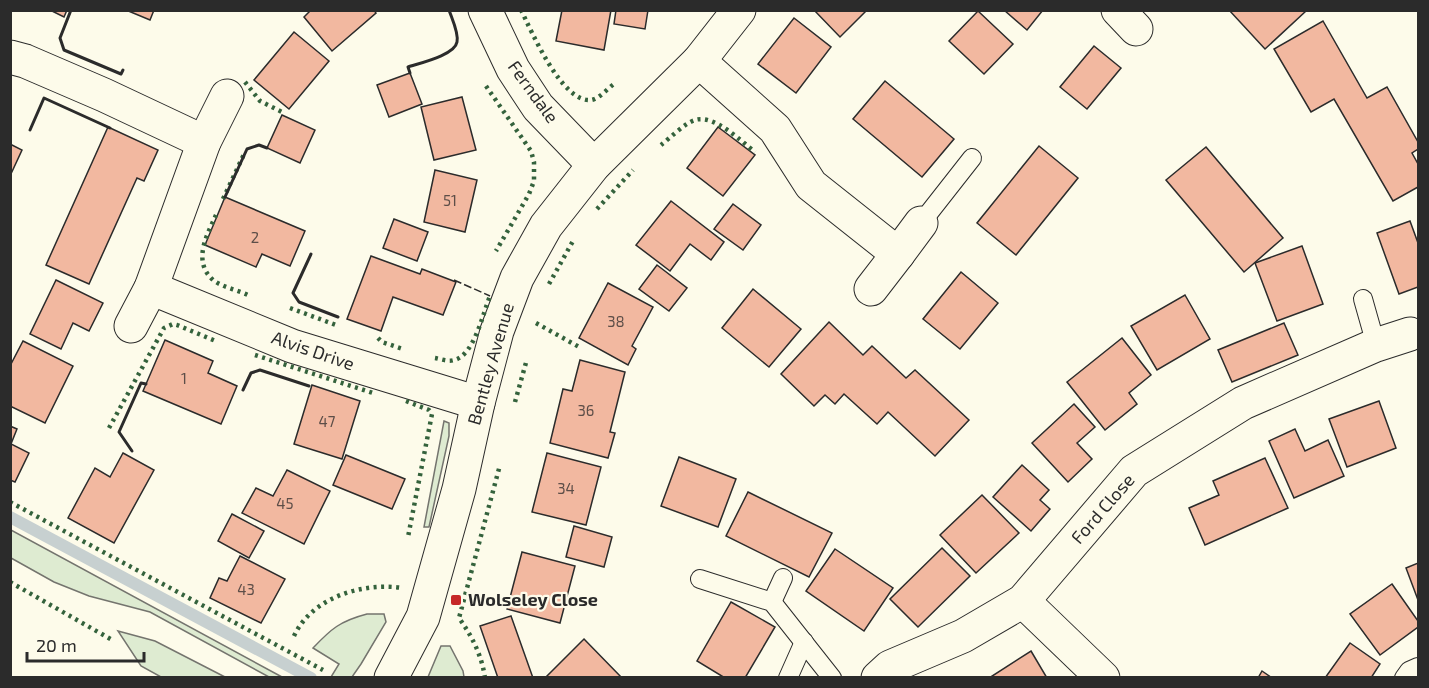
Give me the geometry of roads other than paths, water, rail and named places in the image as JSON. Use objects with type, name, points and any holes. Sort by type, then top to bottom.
[{"type":"street","name":"Ferndale","points":[[485,10],[513,69],[538,107],[594,165]]},
{"type":"street","name":"Bentley Avenue","points":[[391,678],[423,617],[459,489],[497,331],[518,278],[546,226],[594,165],[699,61],[739,10]]},
{"type":"street","points":[[10,57],[25,61],[104,95],[204,142]]},
{"type":"street","points":[[699,61],[775,129],[811,185],[898,254]]},
{"type":"street","points":[[131,326],[151,288],[204,142],[227,96]]},
{"type":"street","points":[[871,288],[921,223]]},
{"type":"street","name":"Alvis Drive","points":[[151,288],[292,346],[478,403]]},
{"type":"street","name":"Ford Close","points":[[878,678],[890,668],[963,636],[1023,601],[1134,471],[1244,403],[1376,345],[1410,334]]},
{"type":"street","points":[[1023,601],[1103,678]]},
{"type":"lane","points":[[921,223],[972,158]]},
{"type":"lane","points":[[1363,299],[1376,345]]},
{"type":"lane","points":[[772,602],[783,578]]},
{"type":"lane","points":[[700,579],[772,602],[832,678]]},
{"type":"lane","points":[[788,678],[804,642]]},
{"type":"lane","points":[[1404,678],[1409,671],[1419,667]]},
{"type":"waterway","points":[[10,517],[311,678]]},
{"type":"place","name":"Wolseley Close","points":[[456,600]]}]
